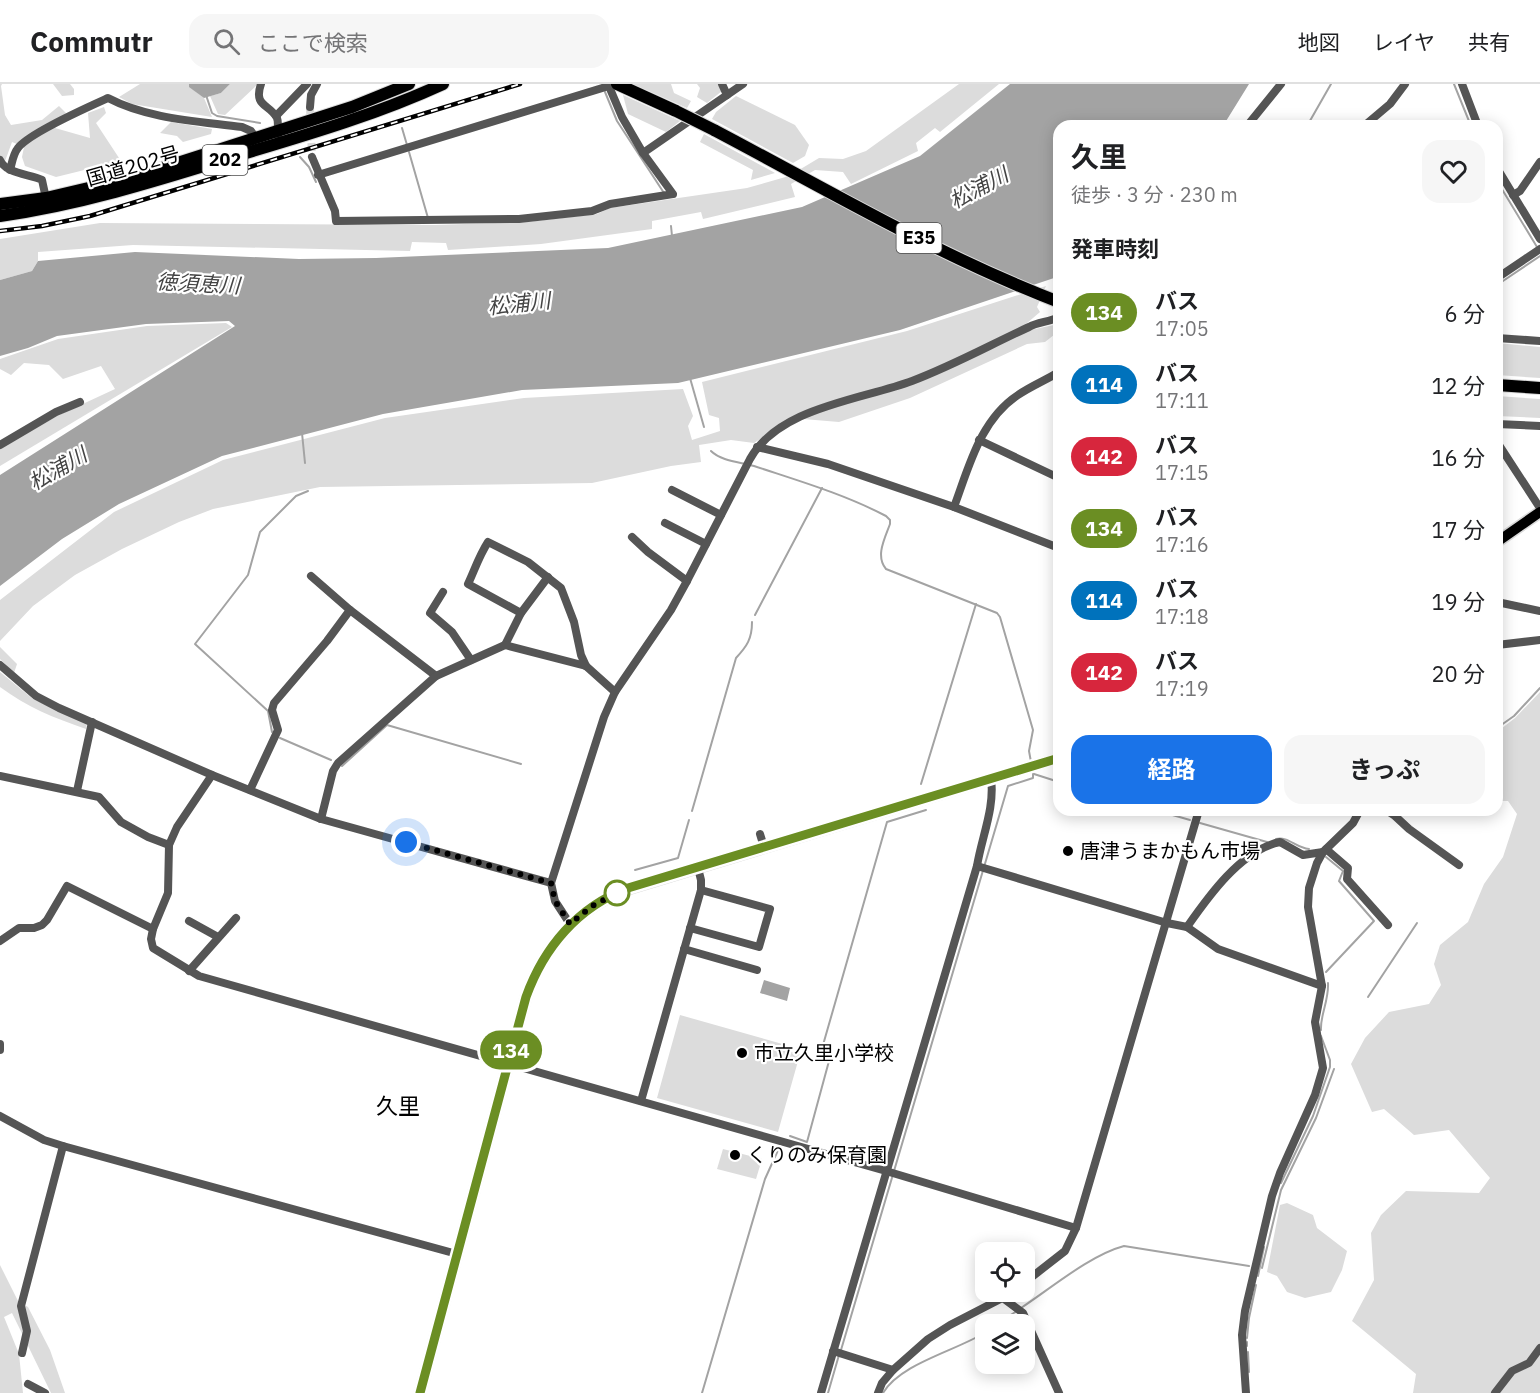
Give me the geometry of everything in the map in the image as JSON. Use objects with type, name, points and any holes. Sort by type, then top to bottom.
[{"type":"highway","name":"国道202号","points":[[0,216],[131,178],[256,138],[279,137],[364,115],[443,84]]},
{"type":"highway","name":"E35","points":[[611,85],[633,91],[676,111],[942,250],[1053,299]]},
{"type":"highway","name":"国道202号","points":[[0,204],[47,203],[132,189],[279,137],[401,86]]},
{"type":"highway","points":[[1503,386],[1540,388]]},
{"type":"main road","points":[[1503,538],[1540,510]]},
{"type":"main road","points":[[420,1393],[507,1064],[531,983],[549,951],[570,924],[592,906],[615,893],[1053,760]]},
{"type":"street","points":[[261,84],[260,99],[276,116],[279,122],[279,137]]},
{"type":"street","points":[[276,116],[307,84]]},
{"type":"street","points":[[310,107],[311,95],[317,84]]},
{"type":"street","points":[[722,84],[727,95]]},
{"type":"street","points":[[643,153],[743,84]]},
{"type":"street","points":[[1252,120],[1281,84]]},
{"type":"street","points":[[1371,120],[1390,104],[1405,84]]},
{"type":"street","points":[[1462,84],[1476,120]]},
{"type":"street","points":[[312,157],[318,176],[335,212],[336,221],[519,219],[592,211],[610,204],[673,194],[643,153],[622,117],[611,85],[318,176]]},
{"type":"street","points":[[10,170],[15,151],[22,143],[77,112],[108,98],[127,108],[242,127],[251,131],[256,138]]},
{"type":"street","points":[[0,160],[2,166],[10,170],[42,180],[47,203]]},
{"type":"street","points":[[1513,195],[1520,191],[1540,162]]},
{"type":"street","points":[[1503,178],[1540,239]]},
{"type":"street","points":[[1503,274],[1538,251]]},
{"type":"street","points":[[570,924],[555,901],[551,883],[604,717],[615,692],[671,610],[762,440],[816,409],[912,381],[1004,340],[1031,325],[1053,320]]},
{"type":"street","points":[[1503,338],[1540,341]]},
{"type":"street","points":[[954,507],[979,440],[988,424],[1004,405],[1018,394],[1053,375]]},
{"type":"street","points":[[0,445],[56,412],[80,402]]},
{"type":"street","points":[[1503,424],[1540,426]]},
{"type":"street","points":[[979,440],[1053,475]]},
{"type":"street","points":[[757,447],[828,464],[954,507],[1053,546]]},
{"type":"street","points":[[1503,451],[1540,510]]},
{"type":"street","points":[[672,490],[721,515]]},
{"type":"street","points":[[665,523],[706,544]]},
{"type":"street","points":[[632,537],[687,581]]},
{"type":"street","points":[[520,613],[468,584],[478,557],[488,542],[528,562],[561,588],[574,622],[581,655],[586,666],[615,692]]},
{"type":"street","points":[[311,576],[350,610],[436,676]]},
{"type":"street","points":[[505,645],[520,613],[548,577]]},
{"type":"street","points":[[443,592],[430,613],[452,632],[471,660]]},
{"type":"street","points":[[1503,603],[1540,610]]},
{"type":"street","points":[[250,790],[278,730],[272,710],[274,703],[327,641],[350,610]]},
{"type":"street","points":[[1503,644],[1540,640]]},
{"type":"street","points":[[321,819],[333,771],[338,763],[436,676],[505,645],[586,666]]},
{"type":"street","points":[[0,665],[36,696],[212,775],[321,819],[551,883]]},
{"type":"street","points":[[77,791],[92,722]]},
{"type":"street","points":[[212,775],[177,826],[169,845],[168,893],[151,939],[153,948],[189,971],[210,979],[891,1172],[1076,1228]]},
{"type":"street","points":[[0,776],[99,797],[122,822],[148,837],[169,845]]},
{"type":"street","points":[[821,1393],[891,1172],[981,867],[981,841],[993,799],[991,778]]},
{"type":"street","points":[[1035,1274],[1065,1251],[1076,1228],[1197,816]]},
{"type":"street","points":[[1246,1393],[1242,1335],[1245,1311],[1274,1187],[1306,1119],[1320,1080],[1323,1060],[1314,1022],[1322,986],[1308,907],[1309,888],[1324,850],[1353,824],[1357,816]]},
{"type":"street","points":[[1395,816],[1459,865]]},
{"type":"street","points":[[760,834],[764,847]]},
{"type":"street","points":[[1187,927],[1197,912],[1247,856],[1280,842],[1303,855],[1324,850]]},
{"type":"street","points":[[1324,850],[1348,868],[1347,879],[1388,925]]},
{"type":"street","points":[[981,867],[1187,927],[1218,949],[1322,986]]},
{"type":"street","points":[[641,1101],[700,890],[701,879],[698,868]]},
{"type":"street","points":[[0,941],[13,930],[42,925],[68,886],[153,929]]},
{"type":"street","points":[[690,928],[759,947],[770,909],[700,890]]},
{"type":"street","points":[[189,971],[236,918]]},
{"type":"street","points":[[189,921],[218,937]]},
{"type":"street","points":[[684,949],[757,970]]},
{"type":"street","points":[[0,1044],[0,1050]]},
{"type":"street","points":[[0,1116],[44,1140],[63,1146],[457,1254]]},
{"type":"street","points":[[22,1353],[27,1331],[21,1306],[63,1146]]},
{"type":"street","points":[[878,1393],[882,1383],[893,1370],[928,1339],[950,1324],[996,1302]]},
{"type":"street","points":[[1009,1302],[1019,1310],[1059,1393]]},
{"type":"street","points":[[1495,1393],[1512,1371],[1529,1363],[1540,1348]]},
{"type":"street","points":[[833,1351],[893,1370]]},
{"type":"street","points":[[28,1384],[45,1393]]},
{"type":"shaded area","points":[[0,84],[2,84],[5,115],[11,125],[42,120],[59,106],[66,113],[55,128],[90,138],[88,113],[104,107],[106,113],[96,123],[121,161],[56,177],[25,166],[22,157],[24,147],[12,142],[4,164],[0,164]]},
{"type":"shaded area","points":[[53,84],[70,84],[74,89],[74,95],[62,96]]},
{"type":"shaded area","points":[[140,84],[189,84],[204,98],[212,117],[132,104],[119,97]]},
{"type":"shaded area","points":[[230,84],[258,84],[225,115],[218,114],[210,96],[221,93]]},
{"type":"shaded area","points":[[633,84],[671,84],[674,93],[691,101],[687,108]]},
{"type":"shaded area","points":[[697,84],[719,84],[722,91],[707,103],[697,97],[700,88]]},
{"type":"shaded area","points":[[959,84],[999,84],[940,132],[935,128],[916,143],[918,151],[851,184],[843,172],[815,170],[791,184],[795,197],[703,219],[701,212],[652,221],[652,229],[541,244],[448,250],[446,243],[412,242],[410,251],[133,245],[38,252],[38,261],[32,271],[0,280],[0,239],[100,223],[435,225],[527,222],[597,214],[610,208],[747,188],[789,176],[819,158],[843,159],[866,151]]},
{"type":"shaded area","points":[[623,95],[680,121],[666,132],[628,114]]},
{"type":"shaded area","points":[[736,96],[795,125],[809,145],[805,156],[793,163],[712,119],[716,112]]},
{"type":"shaded area","points":[[171,122],[212,129],[211,134],[183,142],[177,136],[160,133]]},
{"type":"shaded area","points":[[704,134],[775,173],[751,180],[753,170],[700,142]]},
{"type":"shaded area","points":[[1046,286],[1037,307],[1040,312],[1026,324],[1030,330],[1053,325],[1053,336],[1045,342],[1027,344],[910,398],[839,422],[791,418],[754,443],[731,440],[699,445],[701,462],[592,483],[320,487],[213,509],[122,549],[75,575],[33,606],[0,641],[0,600],[114,512],[223,460],[385,418],[524,398],[683,389],[693,416],[688,426],[692,440],[720,431],[719,418],[709,415],[702,382],[907,331]]},
{"type":"shaded area","points":[[226,323],[232,327],[0,466],[0,448],[59,415],[115,389],[101,366],[63,379],[49,365],[24,363],[11,375],[0,369],[0,359],[58,339],[147,326]]},
{"type":"shaded area","points":[[1503,344],[1540,347],[1540,378],[1503,375]]},
{"type":"shaded area","points":[[1503,396],[1540,399],[1540,418],[1503,416]]},
{"type":"shaded area","points":[[0,647],[17,664],[14,673],[0,659]]},
{"type":"shaded area","points":[[0,672],[33,699],[87,723],[86,729],[41,711],[10,694],[0,687]]},
{"type":"shaded area","points":[[1540,692],[1540,1393],[1413,1393],[1416,1374],[1352,1321],[1374,1280],[1371,1233],[1381,1215],[1406,1191],[1479,1193],[1490,1178],[1449,1130],[1414,1135],[1384,1109],[1372,1112],[1351,1064],[1365,1038],[1389,1012],[1429,1004],[1441,985],[1434,964],[1440,945],[1468,922],[1484,884],[1503,857],[1517,814],[1508,801],[1503,801],[1503,727]]},
{"type":"shaded area","points":[[680,1015],[786,1045],[785,1050],[800,1054],[778,1132],[657,1098]]},
{"type":"shaded area","points":[[723,1149],[762,1159],[756,1179],[717,1169]]},
{"type":"shaded area","points":[[1287,1203],[1313,1215],[1317,1228],[1347,1251],[1342,1270],[1331,1292],[1305,1298],[1287,1292],[1277,1276],[1267,1272],[1280,1205]]},
{"type":"shaded area","points":[[0,1265],[18,1301],[28,1307],[50,1350],[65,1393],[51,1393],[12,1313],[4,1317],[19,1354],[23,1393],[0,1393]]},
{"type":"water","points":[[189,84],[230,84],[221,93],[204,98],[189,87]]},
{"type":"water","points":[[1010,84],[1249,84],[1227,120],[1053,120],[1053,278],[900,330],[678,383],[522,390],[383,414],[222,456],[119,504],[62,539],[0,586],[0,475],[235,326],[229,321],[146,324],[57,336],[0,356],[0,280],[32,271],[38,261],[135,252],[299,259],[608,248],[802,207],[920,156]]},
{"type":"water","points":[[764,980],[790,988],[787,1001],[760,993]]},
{"type":"waterway","points":[[1310,120],[1331,84]]},
{"type":"waterway","points":[[1454,84],[1469,120]]},
{"type":"waterway","points":[[605,92],[617,121],[664,193]]},
{"type":"waterway","points":[[206,95],[212,113],[217,116],[260,123]]},
{"type":"waterway","points":[[402,128],[407,145]]},
{"type":"waterway","points":[[409,152],[428,218]]},
{"type":"waterway","points":[[300,157],[309,167],[316,182]]},
{"type":"waterway","points":[[1503,191],[1537,247]]},
{"type":"waterway","points":[[671,226],[672,236]]},
{"type":"waterway","points":[[1503,281],[1540,256]]},
{"type":"waterway","points":[[690,378],[704,427]]},
{"type":"waterway","points":[[302,433],[305,463]]},
{"type":"waterway","points":[[711,451],[725,459],[754,466],[838,494],[886,516],[890,524],[881,553],[886,569],[997,613],[1033,730],[1029,751],[1031,762]]},
{"type":"waterway","points":[[755,615],[822,488]]},
{"type":"waterway","points":[[272,732],[268,711],[195,644],[248,575],[260,532],[296,496],[308,491]]},
{"type":"waterway","points":[[921,784],[976,604]]},
{"type":"waterway","points":[[692,811],[736,658],[748,642],[752,622]]},
{"type":"waterway","points":[[1503,724],[1514,716],[1540,688]]},
{"type":"waterway","points":[[342,766],[387,725],[521,764]]},
{"type":"waterway","points":[[280,738],[331,760]]},
{"type":"waterway","points":[[841,1350],[1008,786],[1033,778],[1033,771]]},
{"type":"waterway","points":[[1034,774],[1053,780]]},
{"type":"waterway","points":[[790,1136],[807,1142],[829,1061],[823,1045],[887,822],[926,810]]},
{"type":"waterway","points":[[1176,816],[1190,820]]},
{"type":"waterway","points":[[635,870],[678,858],[689,820]]},
{"type":"waterway","points":[[1200,823],[1267,842]]},
{"type":"waterway","points":[[1276,839],[1284,839],[1309,849]]},
{"type":"waterway","points":[[1326,857],[1343,871],[1339,881],[1374,921],[1326,972]]},
{"type":"waterway","points":[[1368,997],[1417,923]]},
{"type":"waterway","points":[[1321,1030],[1328,983]]},
{"type":"waterway","points":[[1281,1183],[1313,1116],[1330,1067],[1330,1060],[1321,1036]]},
{"type":"waterway","points":[[1262,1268],[1281,1190],[1316,1118],[1334,1069]]},
{"type":"waterway","points":[[702,1393],[765,1179],[779,1148]]},
{"type":"waterway","points":[[1021,1308],[1084,1265],[1111,1250],[1124,1246],[1249,1266]]},
{"type":"waterway","points":[[1258,1276],[1264,1247]]},
{"type":"waterway","points":[[1247,1338],[1256,1285]]},
{"type":"waterway","points":[[1012,1314],[1017,1311]]},
{"type":"waterway","points":[[883,1393],[902,1373],[975,1338]]},
{"type":"waterway","points":[[1248,1352],[1249,1372]]},
{"type":"waterway","points":[[828,1393],[839,1355]]},
{"type":"tunnel","points":[[310,107],[312,157]]},
{"type":"railway","points":[[0,231],[42,226],[90,216],[520,84]]},
{"type":"bus line","name":"134","points":[[420,1393],[526,997],[538,969],[570,924],[592,906],[628,888],[1053,760]]},
{"type":"place","name":"唐津うまかもん市場","points":[[1068,851]]},
{"type":"place","name":"市立久里小学校","points":[[742,1053]]},
{"type":"place","name":"くりのみ保育園","points":[[735,1155]]},
{"type":"district","name":"久里","points":[[398,1106]]},
{"type":"route","points":[[406,842],[551,883],[555,901],[570,924],[592,906],[617,893]]},
{"type":"water label","name":"松浦川","points":[[979,188]]},
{"type":"water label","name":"徳須恵川","points":[[198,284]]},
{"type":"water label","name":"松浦川","points":[[519,304]]},
{"type":"water label","name":"松浦川","points":[[58,469]]}]
